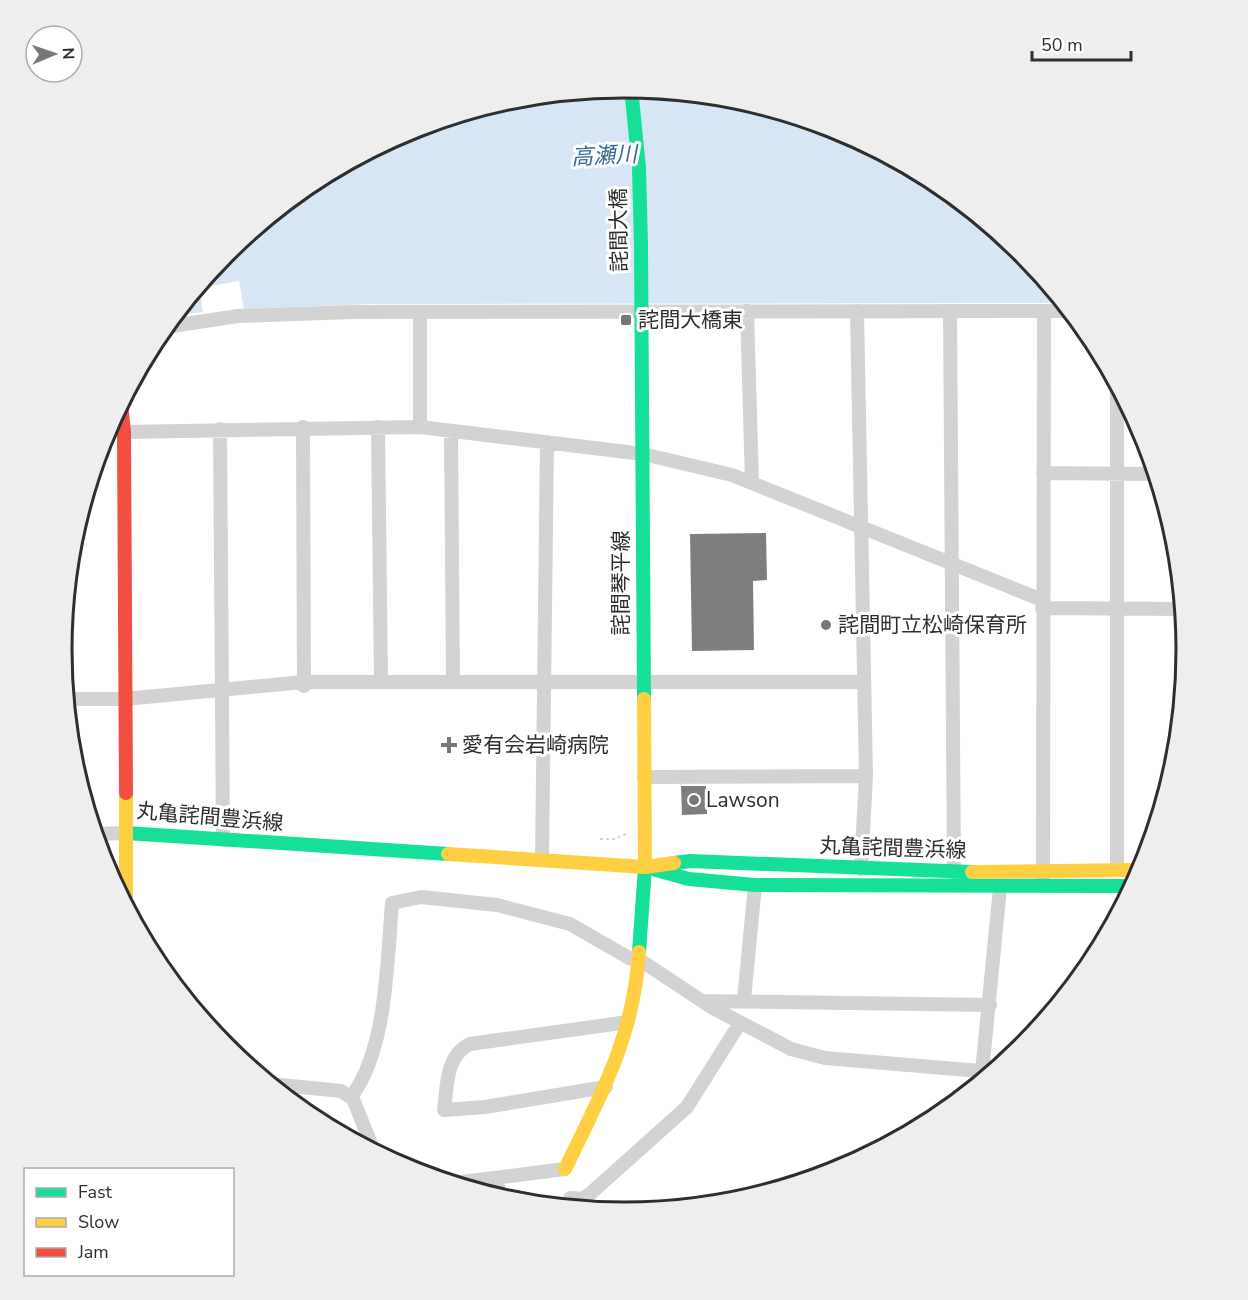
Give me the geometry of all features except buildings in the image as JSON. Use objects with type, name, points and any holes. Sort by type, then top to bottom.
[{"type":"main road","name":"詫間大橋","points":[[632,98],[639,168],[640,306]]},
{"type":"main road","name":"詫間琴平線","points":[[565,1169],[617,1061],[637,988],[640,960],[645,867],[640,306]]},
{"type":"main road","name":"丸亀詫間豊浜線","points":[[123,420],[126,833],[645,867],[689,879],[755,885],[1000,888],[1123,886]]},
{"type":"main road","points":[[126,833],[126,887]]},
{"type":"main road","name":"丸亀詫間豊浜線","points":[[645,867],[690,861],[954,872],[1130,870]]},
{"type":"street","points":[[178,325],[238,316],[640,306],[747,311],[1060,311]]},
{"type":"street","points":[[747,311],[752,483]]},
{"type":"street","points":[[857,311],[859,525],[866,776],[861,869]]},
{"type":"street","points":[[950,311],[954,872]]},
{"type":"street","points":[[1043,887],[1044,311]]},
{"type":"street","points":[[420,312],[420,428]]},
{"type":"street","points":[[1117,402],[1117,870]]},
{"type":"street","points":[[124,432],[303,427],[420,428],[643,454],[732,475],[859,525],[1042,604],[1116,609],[1174,609]]},
{"type":"street","points":[[303,427],[304,684]]},
{"type":"street","points":[[378,427],[381,682]]},
{"type":"street","points":[[220,429],[223,840]]},
{"type":"street","points":[[451,432],[453,681]]},
{"type":"street","points":[[542,860],[546,682],[547,442]]},
{"type":"street","points":[[1043,473],[1147,474]]},
{"type":"street","points":[[74,699],[125,699],[223,688],[381,682],[864,682]]},
{"type":"street","points":[[644,777],[866,776]]},
{"type":"street","points":[[104,834],[126,833]]},
{"type":"street","points":[[744,1000],[755,885]]},
{"type":"street","points":[[987,1066],[1000,888]]},
{"type":"street","points":[[351,1097],[363,1082],[376,1045],[392,903],[421,897],[497,905],[570,924],[590,933],[629,958],[640,960],[702,1001],[791,1049],[825,1058],[980,1071]]},
{"type":"street","points":[[702,1001],[990,1005]]},
{"type":"street","points":[[606,1087],[485,1107],[444,1110],[450,1067],[459,1049],[470,1044],[628,1022]]},
{"type":"street","points":[[570,1198],[582,1199],[591,1193],[687,1107],[740,1023]]},
{"type":"street","points":[[285,1085],[341,1091],[351,1097],[369,1139]]},
{"type":"street","points":[[475,1181],[565,1169]]},
{"type":"street","points":[[497,1178],[498,1187]]},
{"type":"water","name":"高瀬川","points":[[624,98],[696,103],[767,117],[801,127],[868,155],[931,191],[960,212],[1014,260],[1053,303],[369,304],[244,309],[239,281],[209,286],[260,235],[288,212],[317,191],[380,155],[447,127],[481,117],[552,103]]},
{"type":"water","points":[[200,296],[203,312],[186,314]]},
{"type":"traffic: fast","points":[[632,98],[639,168],[641,246],[644,699]]},
{"type":"traffic: fast","points":[[126,833],[448,854]]},
{"type":"traffic: fast","points":[[674,863],[690,861],[972,872]]},
{"type":"traffic: fast","points":[[639,952],[645,867]]},
{"type":"traffic: fast","points":[[656,870],[689,879],[755,885],[1123,886]]},
{"type":"traffic: slow","points":[[644,699],[645,867]]},
{"type":"traffic: slow","points":[[126,793],[126,887]]},
{"type":"traffic: slow","points":[[448,854],[645,867],[674,863]]},
{"type":"traffic: slow","points":[[972,872],[1130,870]]},
{"type":"traffic: slow","points":[[565,1169],[603,1090],[623,1038],[636,982],[639,952]]},
{"type":"traffic: jam","points":[[123,420],[126,793]]},
{"type":"place","name":"詫間大橋東","points":[[626,320]]},
{"type":"place","name":"詫間町立松崎保育所","points":[[826,625]]},
{"type":"place","name":"愛有会岩崎病院","points":[[449,745]]},
{"type":"place","name":"Lawson","points":[[694,800]]}]
